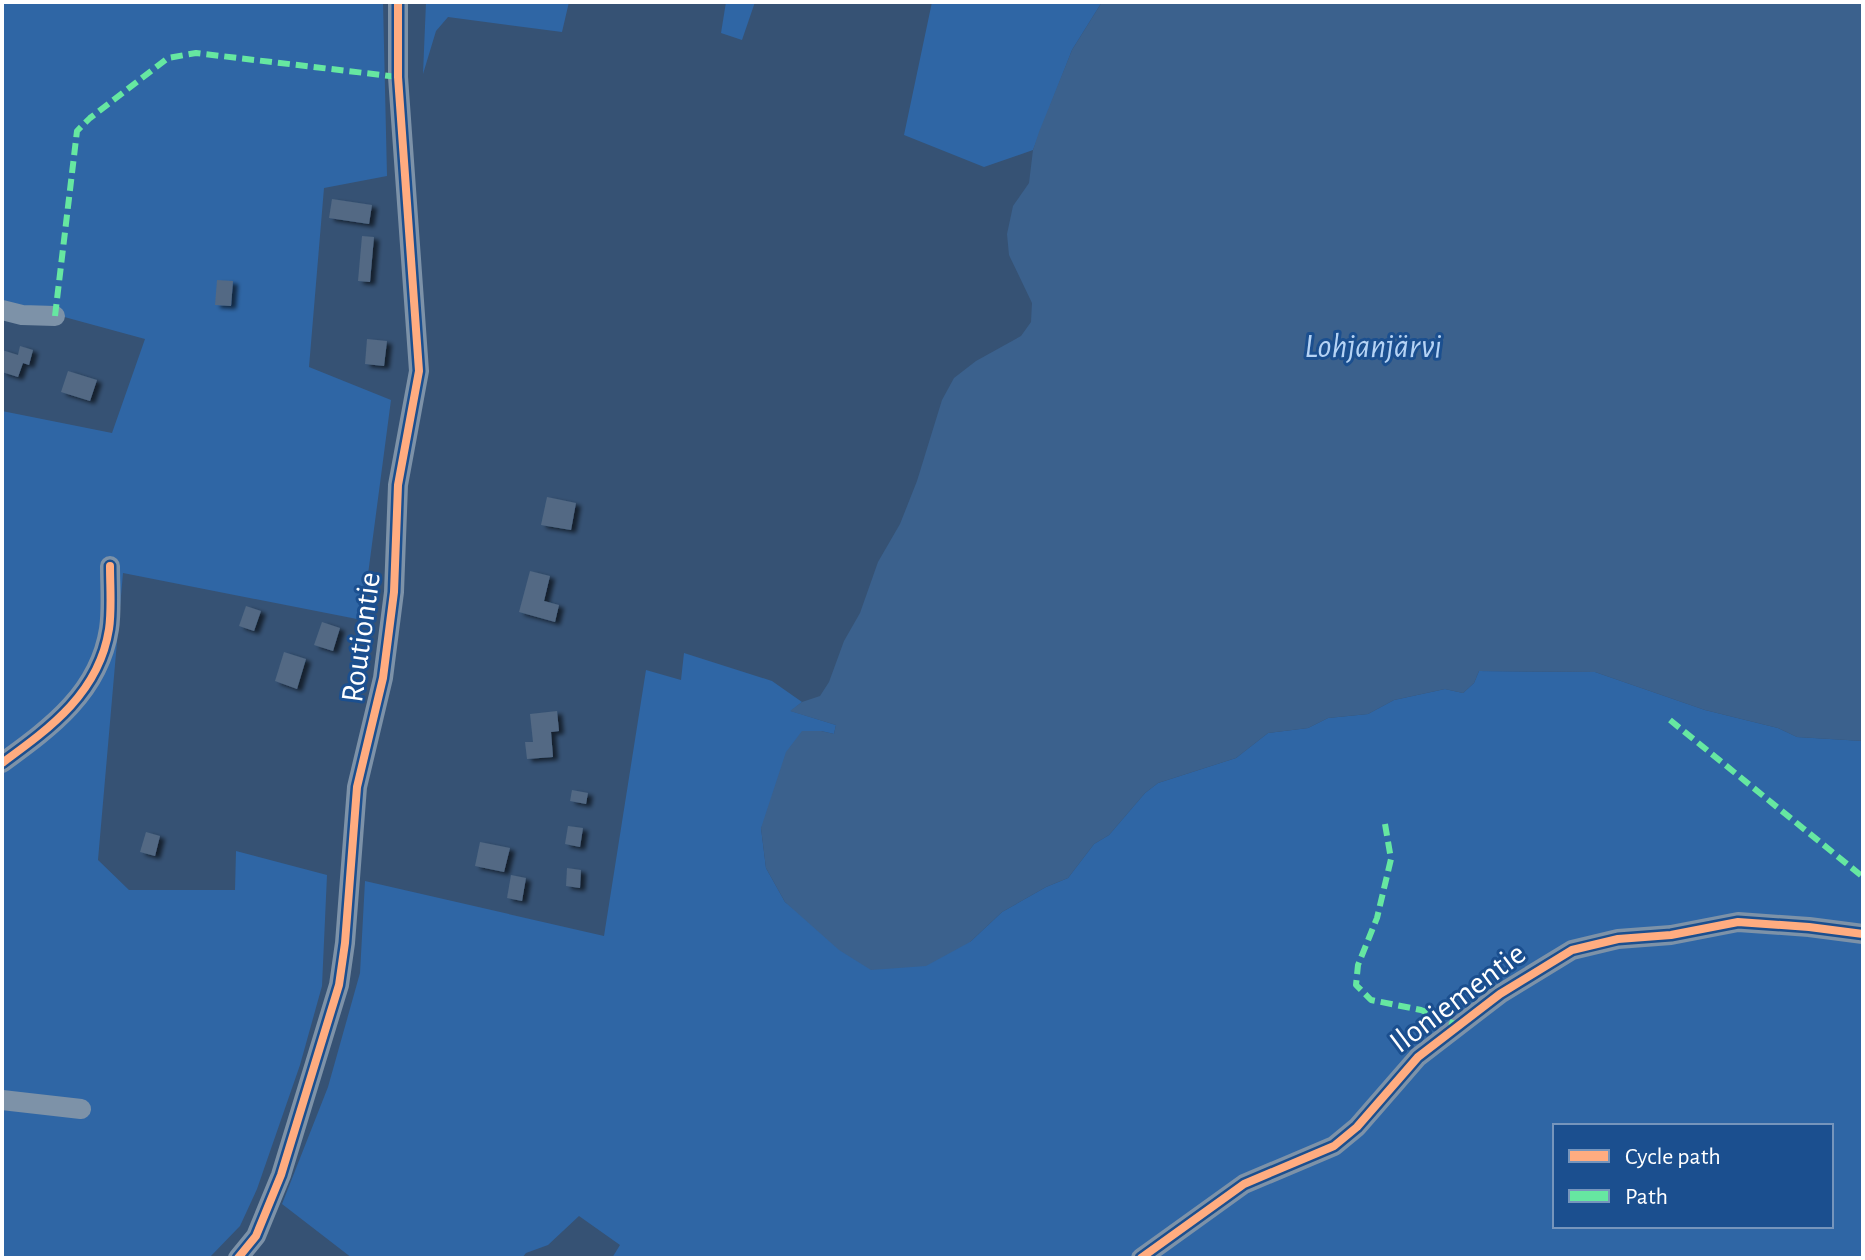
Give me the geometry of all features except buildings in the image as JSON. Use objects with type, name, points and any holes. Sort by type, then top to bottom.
[{"type":"street","name":"Routiontie","points":[[238,1258],[256,1236],[281,1175],[339,985],[357,787],[383,678],[393,607],[398,485],[419,371],[398,77],[398,2]]},
{"type":"street","points":[[2,310],[22,315],[55,316]]},
{"type":"street","points":[[2,763],[57,721],[77,701],[92,679],[102,657],[109,628],[110,566]]},
{"type":"street","name":"Iloniementie","points":[[1141,1258],[1244,1184],[1334,1146],[1357,1127],[1418,1057],[1500,994],[1572,950],[1618,939],[1671,935],[1738,922],[1863,934]]},
{"type":"street","points":[[2,1100],[81,1109]]},
{"type":"shaded area","points":[[2,2],[383,2],[387,176],[324,188],[309,367],[391,400],[362,620],[123,573],[98,860],[129,890],[235,890],[236,851],[327,875],[322,986],[300,1065],[257,1189],[240,1226],[209,1258],[2,1258],[2,411],[112,433],[145,339],[2,300]]},
{"type":"shaded area","points":[[426,2],[569,2],[562,32],[448,17],[436,31],[423,74]]},
{"type":"shaded area","points":[[726,2],[755,2],[742,40],[721,33]]},
{"type":"shaded area","points":[[932,2],[1102,2],[1072,50],[1033,150],[984,167],[904,135]]},
{"type":"shaded area","points":[[684,653],[772,681],[802,702],[791,711],[836,725],[834,734],[821,731],[761,828],[766,868],[785,902],[812,923],[970,942],[1002,912],[1068,878],[1094,844],[1109,835],[1145,793],[1158,783],[1236,758],[1268,733],[1308,728],[1328,718],[1368,714],[1394,700],[1445,689],[1463,693],[1474,683],[1479,671],[1595,672],[1705,710],[1778,728],[1797,737],[1863,741],[1863,1258],[612,1258],[620,1245],[579,1216],[548,1245],[526,1253],[522,1258],[352,1258],[282,1204],[328,1087],[360,973],[365,881],[604,936],[646,670],[681,680]]},
{"type":"water","name":"Lohjanjärvi","points":[[1102,2],[1863,2],[1863,741],[1797,737],[1778,728],[1705,710],[1595,672],[1479,671],[1474,683],[1463,693],[1445,689],[1394,700],[1368,714],[1328,718],[1308,728],[1268,733],[1236,758],[1158,783],[1145,793],[1109,835],[1094,844],[1068,878],[1002,912],[970,942],[926,966],[871,970],[839,950],[785,902],[766,868],[761,828],[786,752],[802,731],[834,734],[836,725],[790,711],[802,702],[820,696],[829,682],[844,641],[860,613],[878,562],[900,524],[942,400],[954,378],[976,361],[1021,336],[1031,322],[1032,303],[1009,255],[1007,234],[1013,206],[1029,183],[1033,150],[1072,50]]},
{"type":"marked path","points":[[55,316],[77,131],[168,58],[196,53],[398,77]]},
{"type":"marked path","points":[[1670,720],[1863,877]]},
{"type":"marked path","points":[[1385,824],[1391,859],[1377,918],[1358,965],[1356,985],[1371,1000],[1421,1010],[1460,1026]]},
{"type":"cycle path","points":[[238,1258],[256,1236],[281,1175],[339,985],[357,787],[383,678],[394,592],[398,485],[419,371],[398,77],[398,2]]},
{"type":"cycle path","points":[[2,763],[70,707],[95,672],[109,629],[110,566]]},
{"type":"cycle path","points":[[1141,1258],[1244,1184],[1334,1146],[1357,1127],[1418,1057],[1500,994],[1572,950],[1618,939],[1671,935],[1738,922],[1863,934]]}]
